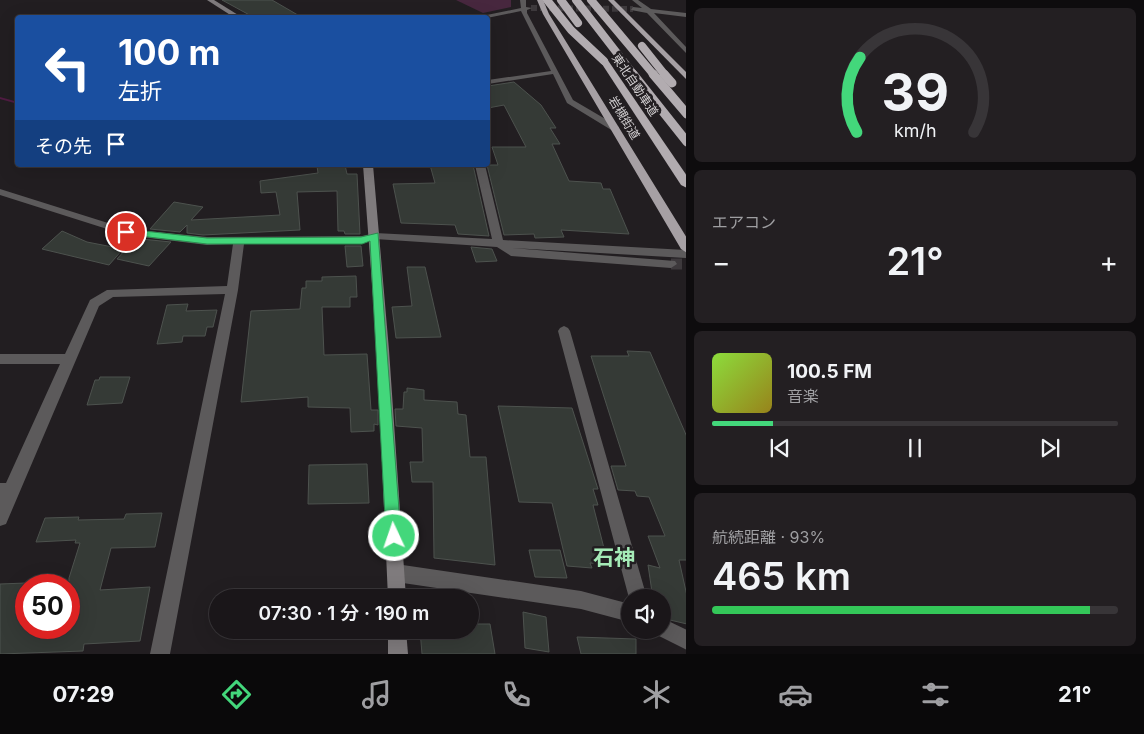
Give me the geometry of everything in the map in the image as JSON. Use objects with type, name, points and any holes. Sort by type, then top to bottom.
[{"type":"highway","name":"岩槻街道","points":[[540,0],[686,249]]},
{"type":"highway","points":[[547,0],[571,30],[604,61]]},
{"type":"highway","name":"東北自動車道","points":[[561,0],[686,185]]},
{"type":"highway","name":"東北自動車道","points":[[576,0],[686,142]]},
{"type":"highway","points":[[591,0],[686,114]]},
{"type":"highway","points":[[602,0],[660,66],[686,102]]},
{"type":"highway","points":[[611,0],[686,78]]},
{"type":"main road","points":[[210,0],[235,15]]},
{"type":"main road","points":[[368,167],[375,236],[397,589]]},
{"type":"main road","points":[[397,639],[398,654]]},
{"type":"street","points":[[522,0],[524,4],[523,9],[570,101],[616,129]]},
{"type":"street","points":[[635,0],[648,11],[686,52]]},
{"type":"street","points":[[490,15],[532,8]]},
{"type":"street","points":[[633,9],[686,15]]},
{"type":"street","points":[[490,82],[555,72]]},
{"type":"street","points":[[480,167],[498,242],[511,252],[671,264]]},
{"type":"street","points":[[0,192],[126,232],[207,241],[362,240],[375,236],[686,254]]},
{"type":"street","points":[[160,654],[232,290],[239,241]]},
{"type":"street","points":[[0,518],[6,491],[94,303],[111,293],[232,290]]},
{"type":"street","points":[[564,331],[636,589]]},
{"type":"street","points":[[0,359],[69,359]]},
{"type":"street","points":[[396,573],[572,599],[621,611]]},
{"type":"street","points":[[671,632],[686,641]]},
{"type":"shaded area","points":[[456,0],[511,0],[511,7],[483,13]]},
{"type":"building","points":[[222,0],[272,0],[298,15],[250,15]]},
{"type":"building","points":[[514,82],[541,105],[556,128],[550,128],[560,144],[552,144],[569,181],[601,183],[603,189],[610,189],[629,234],[561,230],[564,237],[535,238],[534,234],[504,235],[487,167],[498,165],[492,147],[526,147],[504,105],[490,108],[490,86]]},
{"type":"building","points":[[317,167],[345,167],[347,174],[357,174],[360,234],[345,234],[344,231],[338,231],[337,191],[297,192],[300,230],[203,235],[187,233],[187,225],[180,232],[150,229],[174,202],[203,207],[191,220],[280,215],[276,192],[261,193],[260,181],[318,173]]},
{"type":"building","points":[[431,167],[473,167],[489,236],[458,234],[455,225],[401,223],[393,184],[435,183]]},
{"type":"building","points":[[62,231],[87,242],[123,249],[109,265],[42,249]]},
{"type":"building","points":[[141,239],[171,242],[149,266],[117,259],[133,241],[138,243]]},
{"type":"building","points":[[345,246],[361,246],[363,266],[347,267]]},
{"type":"building","points":[[471,247],[492,249],[497,261],[476,262]]},
{"type":"building","points":[[407,267],[425,267],[441,337],[396,338],[392,307],[412,306]]},
{"type":"building","points":[[356,276],[357,297],[350,297],[350,307],[322,307],[324,355],[367,354],[371,410],[378,410],[378,425],[374,424],[374,431],[351,432],[350,408],[308,407],[308,397],[241,402],[251,311],[300,309],[302,288],[306,288],[306,281],[322,281],[322,277]]},
{"type":"building","points":[[188,304],[186,311],[217,310],[213,327],[207,327],[205,336],[183,336],[182,342],[157,344],[167,305]]},
{"type":"building","points":[[627,351],[650,352],[686,435],[686,560],[679,560],[686,592],[686,624],[671,620],[671,589],[652,589],[648,565],[660,568],[648,536],[665,536],[649,497],[637,496],[635,491],[618,490],[611,466],[626,466],[591,356],[629,356]]},
{"type":"building","points":[[100,377],[130,377],[122,403],[87,405],[95,380],[99,380]]},
{"type":"building","points":[[407,388],[424,390],[424,400],[457,402],[458,414],[466,415],[470,457],[486,457],[495,565],[434,558],[433,482],[412,482],[410,462],[423,462],[422,428],[396,426],[395,409],[403,409],[404,392],[407,392]]},
{"type":"building","points":[[498,406],[572,408],[598,489],[593,489],[598,505],[593,505],[608,564],[590,563],[592,568],[567,566],[552,503],[519,502]]},
{"type":"building","points":[[367,464],[369,503],[308,504],[309,465]]},
{"type":"building","points":[[162,513],[155,547],[111,548],[100,590],[150,587],[140,641],[84,644],[83,651],[0,654],[0,584],[15,583],[15,639],[80,639],[80,574],[70,574],[80,543],[75,543],[76,540],[36,542],[45,518],[79,517],[78,520],[124,519],[126,514]]},
{"type":"building","points":[[529,550],[560,550],[567,578],[535,577]]},
{"type":"building","points":[[523,612],[546,617],[549,652],[525,648]]},
{"type":"building","points":[[479,624],[490,624],[495,654],[422,654],[421,639],[479,639]]},
{"type":"building","points":[[577,637],[636,639],[636,654],[581,654]]},
{"type":"waterway","points":[[0,98],[15,102]]},
{"type":"tunnel","points":[[531,8],[633,9]]},
{"type":"tunnel","points":[[671,264],[686,264]]},
{"type":"district","name":"石神","points":[[614,558]]},
{"type":"route","points":[[126,232],[207,241],[362,240],[375,236],[394,536]]}]
